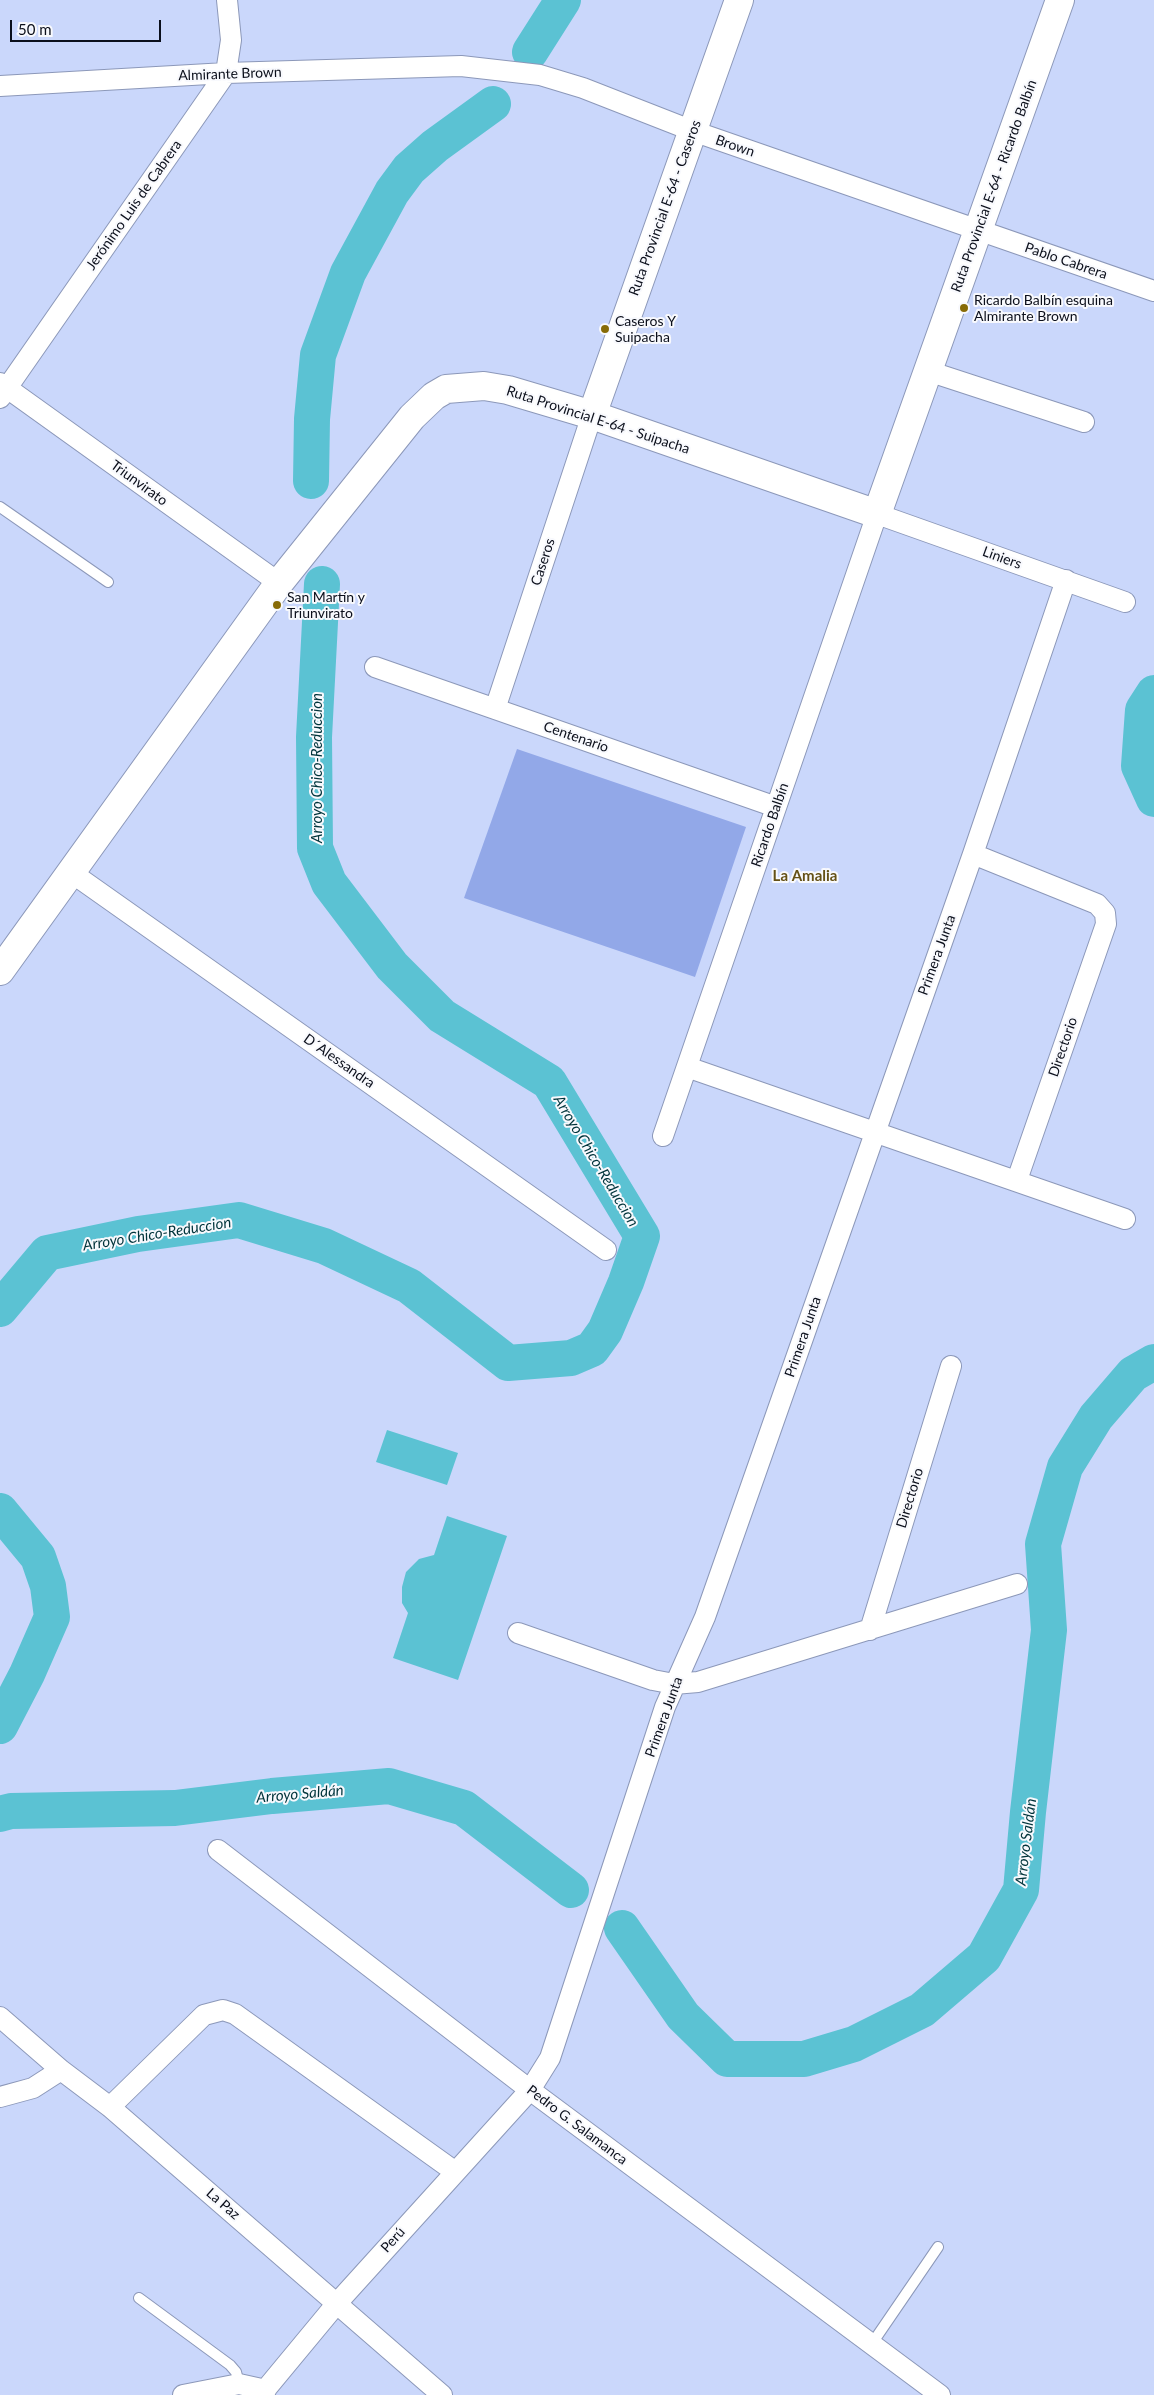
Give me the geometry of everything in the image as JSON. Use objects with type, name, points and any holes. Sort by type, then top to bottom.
[{"type":"main road","name":"Ruta Provincial E-64 - Caseros","points":[[592,415],[739,0]]},
{"type":"main road","name":"Ruta Provincial E-64 - Ricardo Balbín","points":[[877,514],[1060,0]]},
{"type":"main road","name":"Ruta Provincial E-64 - Suipacha","points":[[0,971],[279,583],[412,417],[434,396],[446,389],[484,386],[508,390],[592,415],[877,514]]},
{"type":"street","name":"Jerónimo Luis de Cabrera","points":[[2,390],[226,73],[231,40],[228,0]]},
{"type":"street","name":"Almirante Brown","points":[[0,86],[226,73],[461,66]]},
{"type":"street","name":"Brown","points":[[461,66],[540,75],[583,88],[693,131],[978,230]]},
{"type":"street","name":"Pablo Cabrera","points":[[978,230],[1154,291]]},
{"type":"street","points":[[928,371],[1084,422]]},
{"type":"street","name":"Triunvirato","points":[[2,390],[279,583]]},
{"type":"street","name":"Caseros","points":[[495,708],[592,415]]},
{"type":"street","name":"Liniers","points":[[877,514],[1126,602]]},
{"type":"street","name":"Ricardo Balbín","points":[[663,1136],[877,514]]},
{"type":"street","name":"Primera Junta","points":[[530,2090],[550,2058],[674,1684],[696,1641],[705,1617],[973,854],[1066,580]]},
{"type":"street","name":"Centenario","points":[[375,667],[776,807]]},
{"type":"street","name":"Directorio","points":[[973,854],[1097,904],[1105,913],[1106,924],[1017,1180]]},
{"type":"street","name":"D´Alessandra","points":[[72,872],[606,1250]]},
{"type":"street","points":[[687,1067],[1125,1219]]},
{"type":"street","name":"Directorio","points":[[870,1630],[950,1366]]},
{"type":"street","points":[[518,1633],[653,1680],[674,1684],[698,1682],[1017,1584]]},
{"type":"street","name":"Pedro G. Salamanca","points":[[218,1850],[530,2090],[940,2395]]},
{"type":"street","points":[[110,2107],[204,2016],[223,2010],[235,2014],[454,2171]]},
{"type":"street","name":"La Paz","points":[[0,2017],[61,2070],[110,2107],[338,2302],[442,2395]]},
{"type":"street","points":[[0,2097],[33,2088],[61,2070]]},
{"type":"street","name":"Perú","points":[[264,2392],[338,2302],[454,2171],[530,2090]]},
{"type":"street","points":[[184,2395],[239,2384],[264,2392]]},
{"type":"lane","points":[[0,507],[108,582]]},
{"type":"lane","points":[[871,2345],[938,2247]]},
{"type":"lane","points":[[139,2298],[230,2365],[236,2372],[239,2384]]},
{"type":"shaded area","points":[[517,749],[746,827],[695,977],[464,898]]},
{"type":"shaded area","points":[[387,1430],[458,1453],[447,1485],[376,1462]]},
{"type":"shaded area","points":[[447,1516],[507,1536],[458,1680],[393,1658],[408,1613],[402,1603],[402,1587],[406,1572],[419,1559],[434,1555]]},
{"type":"waterway","name":"Arroyo Chico-Reduccion","points":[[530,52],[563,0]]},
{"type":"waterway","name":"Arroyo Chico-Reduccion","points":[[311,481],[312,419],[318,355],[348,273],[392,192],[409,169],[435,146],[493,104]]},
{"type":"waterway","name":"Arroyo Chico-Reduccion","points":[[0,1309],[47,1253],[138,1234],[239,1220],[324,1246],[409,1286],[508,1363],[571,1358],[592,1349],[605,1331],[626,1282],[642,1236],[549,1082],[442,1016],[392,966],[329,883],[315,848],[314,737],[322,584]]},
{"type":"waterway","name":"Arroyo Saldán","points":[[1154,693],[1143,710],[1139,766],[1154,799]]},
{"type":"waterway","name":"Arroyo Saldán","points":[[622,1928],[683,2016],[727,2059],[804,2059],[854,2044],[922,2010],[984,1957],[1021,1890],[1049,1630],[1043,1544],[1065,1467],[1096,1417],[1133,1374],[1154,1362]]},
{"type":"waterway","name":"Arroyo Chico-Reduccion","points":[[0,1511],[38,1557],[48,1586],[52,1617],[27,1674],[0,1726]]},
{"type":"waterway","name":"Arroyo Saldán","points":[[0,1814],[11,1811],[175,1808],[272,1796],[389,1786],[464,1808],[571,1890]]},
{"type":"place","name":"Ricardo Balbín esquina Almirante Brown","points":[[964,308]]},
{"type":"place","name":"Caseros Y Suipacha","points":[[605,329]]},
{"type":"place","name":"San Martín y Triunvirato","points":[[277,605]]},
{"type":"district","name":"La Amalia","points":[[805,876]]}]
